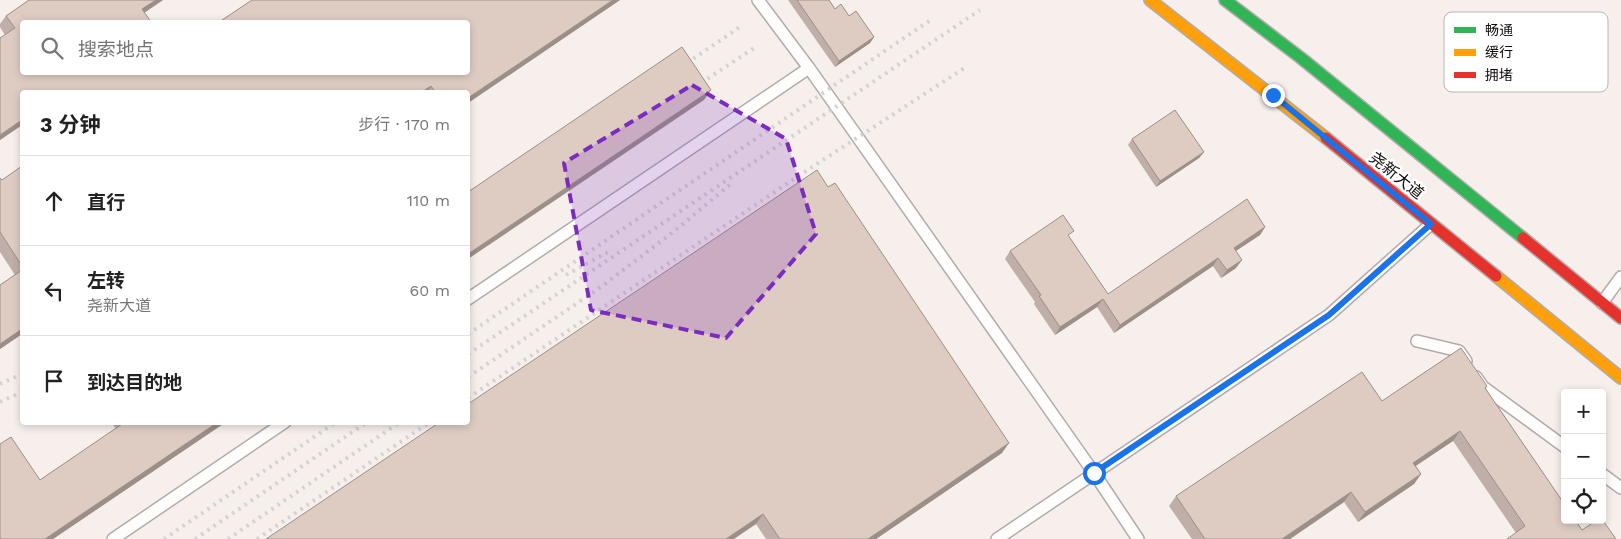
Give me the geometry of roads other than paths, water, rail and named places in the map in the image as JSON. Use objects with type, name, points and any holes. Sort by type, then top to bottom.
[{"type":"main road","name":"尧新大道","points":[[1150,0],[1273,95],[1621,378]]},
{"type":"main road","name":"尧新大道","points":[[1225,0],[1301,58],[1621,318]]},
{"type":"lane","points":[[758,0],[1094,473],[1138,539]]},
{"type":"lane","points":[[470,298],[808,68]]},
{"type":"lane","points":[[997,539],[1329,315],[1431,224]]},
{"type":"lane","points":[[1602,303],[1621,277]]},
{"type":"lane","points":[[1417,341],[1459,351],[1483,387],[1561,444]]},
{"type":"lane","points":[[113,539],[281,425]]},
{"type":"lane","points":[[1606,477],[1621,488]]},
{"type":"railway","points":[[470,353],[980,10]]},
{"type":"railway","points":[[470,333],[932,19]]},
{"type":"railway","points":[[681,67],[743,25]]},
{"type":"railway","points":[[695,87],[757,46]]},
{"type":"railway","points":[[470,397],[803,173],[966,67]]},
{"type":"railway","points":[[470,376],[601,287],[677,229],[733,182]]},
{"type":"railway","points":[[566,275],[608,252]]},
{"type":"railway","points":[[0,384],[20,375]]},
{"type":"railway","points":[[0,402],[20,393]]},
{"type":"railway","points":[[164,539],[332,425]]},
{"type":"railway","points":[[195,539],[363,425]]},
{"type":"railway","points":[[228,539],[396,425]]},
{"type":"railway","points":[[257,539],[426,425]]}]
